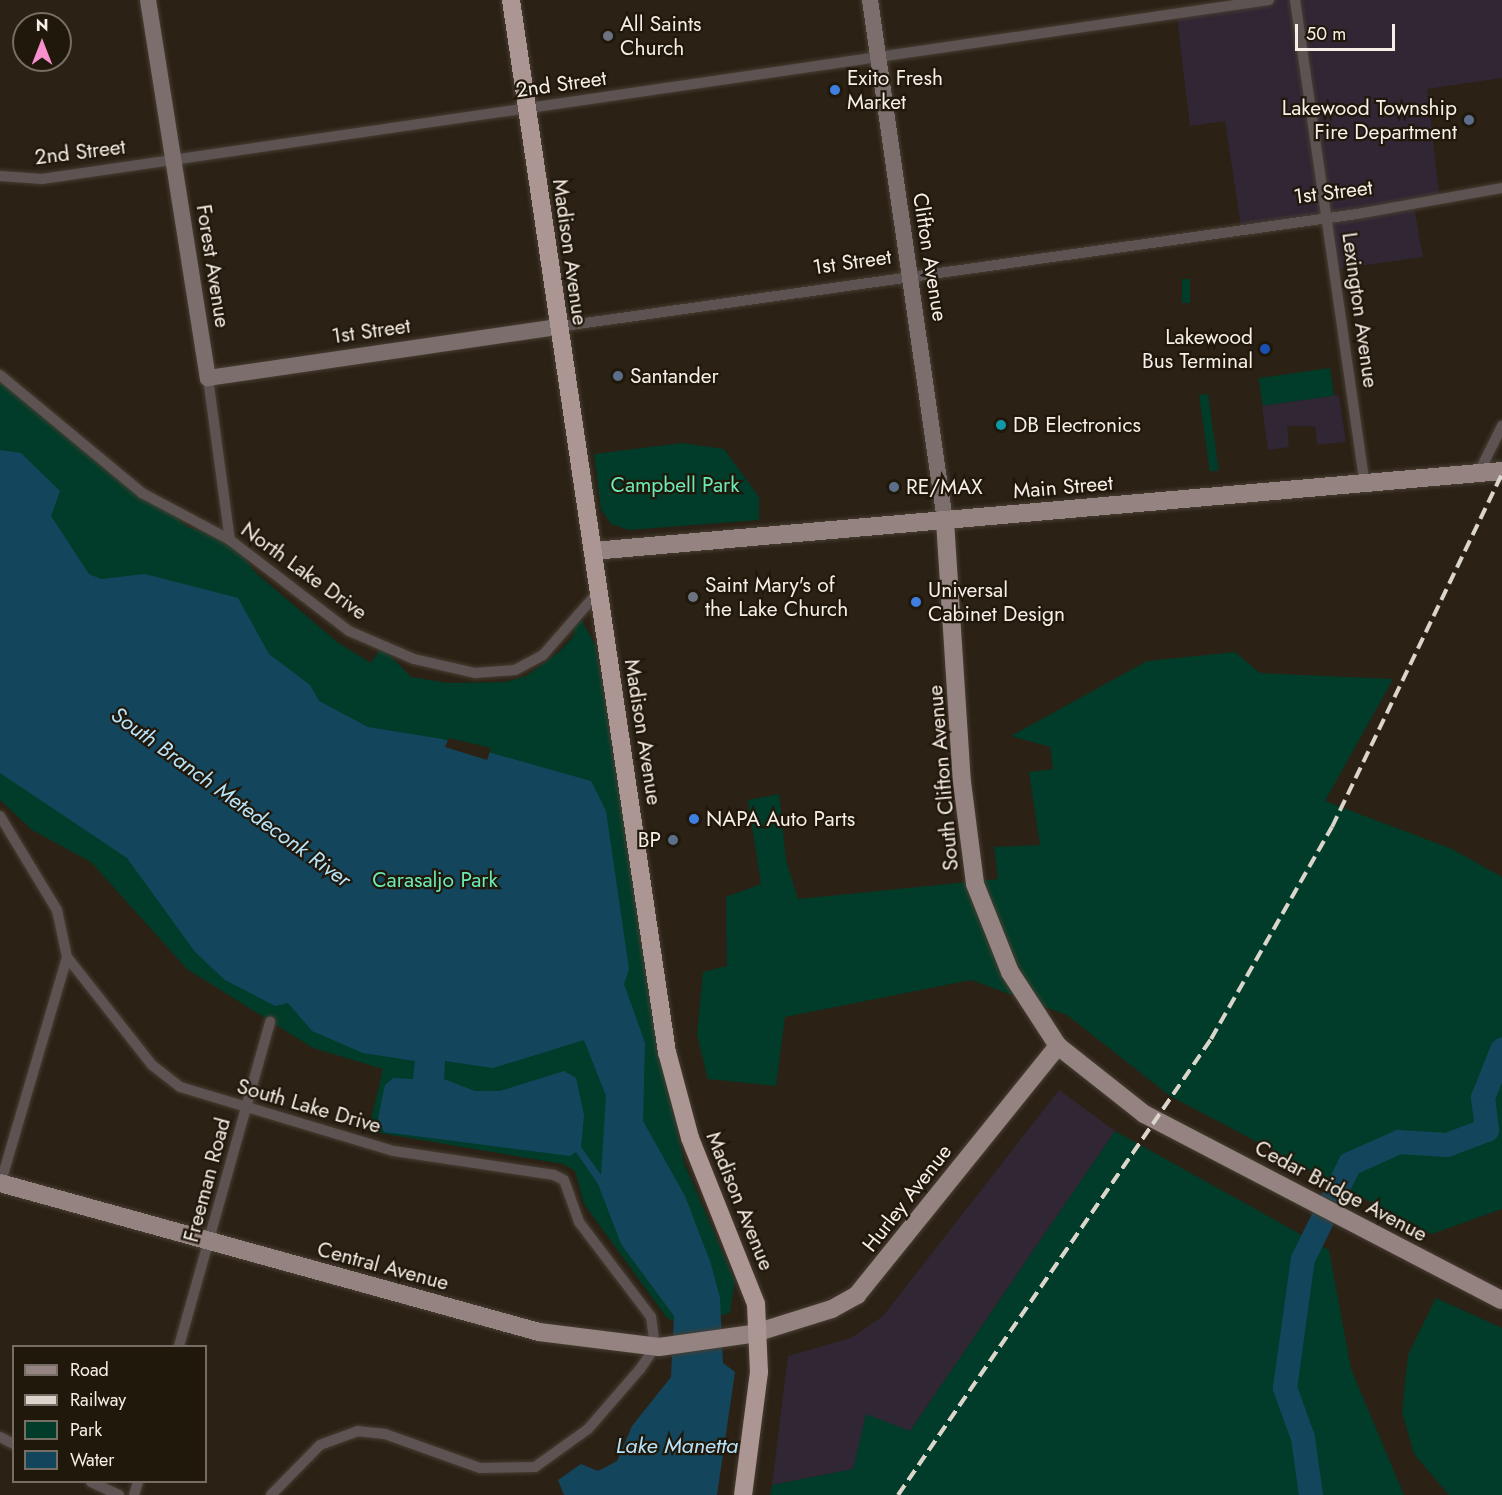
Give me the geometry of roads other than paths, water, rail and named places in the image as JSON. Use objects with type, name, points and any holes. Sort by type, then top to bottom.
[{"type":"highway","name":"Madison Avenue","points":[[511,0],[557,327],[599,591],[667,1052],[703,1174],[739,1252],[756,1333],[743,1495]]},
{"type":"main road","name":"Main Street","points":[[592,551],[1502,471]]},
{"type":"main road","name":"South Clifton Avenue","points":[[945,520],[962,782],[975,884],[1010,972],[1058,1046],[1126,1103],[1159,1122]]},
{"type":"main road","name":"Hurley Avenue","points":[[756,1333],[832,1309],[857,1295],[1058,1046]]},
{"type":"main road","name":"Cedar Bridge Avenue","points":[[1159,1122],[1502,1300]]},
{"type":"main road","name":"Central Avenue","points":[[0,1184],[539,1332],[657,1347],[756,1333]]},
{"type":"street","name":"Forest Avenue","points":[[148,0],[208,378],[230,540]]},
{"type":"street","name":"Clifton Avenue","points":[[870,0],[945,520]]},
{"type":"street","name":"2nd Street","points":[[0,176],[42,179],[1269,0]]},
{"type":"street","name":"Lexington Avenue","points":[[1295,0],[1365,483]]},
{"type":"street","name":"1st Street","points":[[208,378],[1502,188]]},
{"type":"street","name":"North Lake Drive","points":[[0,375],[142,494],[230,540],[349,631],[414,659],[475,673],[498,674],[528,664],[599,591]]},
{"type":"street","points":[[1479,474],[1502,426]]},
{"type":"street","name":"South Lake Drive","points":[[0,816],[57,910],[67,957],[152,1065],[180,1087],[246,1109],[394,1152],[564,1180],[579,1222],[651,1317],[657,1347]]},
{"type":"street","points":[[0,1184],[67,957]]},
{"type":"street","name":"Freeman Road","points":[[180,1345],[270,1023]]},
{"type":"street","points":[[271,1495],[320,1445],[358,1431],[385,1434],[480,1468],[535,1467],[588,1429],[657,1347]]},
{"type":"street","points":[[93,1483],[119,1495]]},
{"type":"water","name":"Carasaljo Park","points":[[0,450],[21,453],[60,491],[51,516],[89,574],[101,579],[145,574],[238,598],[269,654],[310,685],[319,701],[368,727],[442,739],[591,781],[606,811],[629,969],[624,984],[645,1043],[643,1121],[685,1196],[711,1264],[720,1298],[723,1363],[735,1372],[717,1495],[564,1495],[558,1480],[581,1464],[598,1471],[617,1461],[632,1426],[671,1377],[674,1316],[621,1244],[598,1184],[576,1152],[570,1156],[384,1132],[378,1118],[385,1085],[393,1078],[413,1079],[415,1061],[363,1053],[312,1031],[288,1003],[275,1006],[225,980],[195,952],[127,858],[0,773]],"holes":[[[584,1040],[606,1096],[601,1175],[581,1147],[584,1115],[576,1078],[564,1071],[500,1091],[475,1091],[444,1079],[445,1061],[493,1068]]]},
{"type":"waterway","name":"South Branch Metedeconk River","points":[[1311,1495],[1303,1438],[1285,1388],[1303,1259],[1350,1164],[1399,1142],[1447,1145],[1487,1130],[1483,1098],[1502,1050]]},
{"type":"railway","points":[[898,1495],[1211,1039],[1332,827],[1502,474]]},
{"type":"place","name":"All Saints Church","points":[[608,36]]},
{"type":"place","name":"Exito Fresh Market","points":[[835,90]]},
{"type":"place","name":"Lakewood Township Fire Department","points":[[1469,120]]},
{"type":"place","name":"Lakewood Bus Terminal","points":[[1265,349]]},
{"type":"place","name":"Santander","points":[[618,376]]},
{"type":"place","name":"DB Electronics","points":[[1001,425]]},
{"type":"place","name":"RE/MAX","points":[[894,487]]},
{"type":"place","name":"Saint Mary's of the Lake Church","points":[[693,597]]},
{"type":"place","name":"Universal Cabinet Design","points":[[916,602]]},
{"type":"place","name":"NAPA Auto Parts","points":[[694,819]]},
{"type":"place","name":"BP","points":[[673,840]]},
{"type":"park label","name":"Campbell Park","points":[[675,485]]},
{"type":"water label","name":"Lake Manetta","points":[[677,1446]]}]
